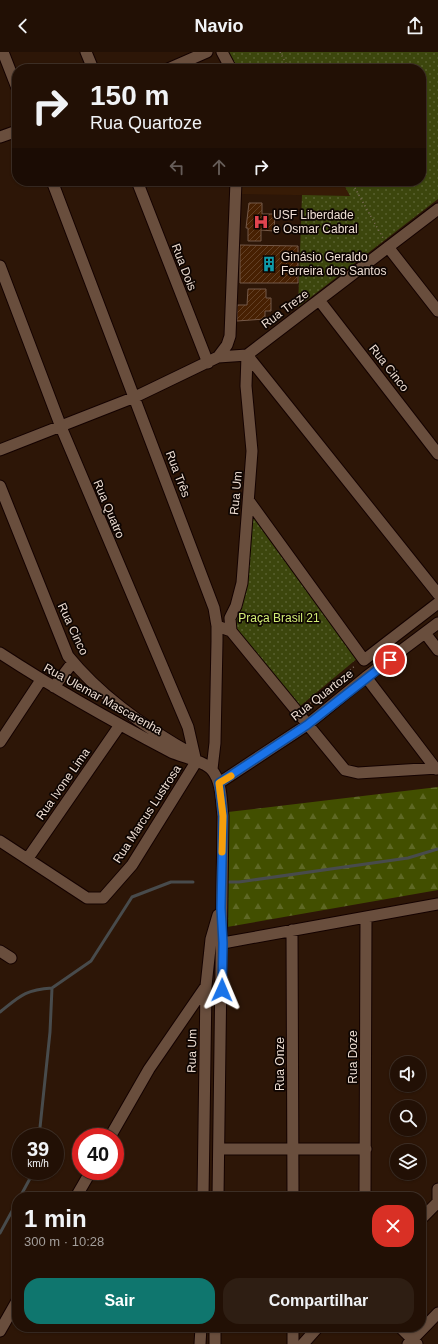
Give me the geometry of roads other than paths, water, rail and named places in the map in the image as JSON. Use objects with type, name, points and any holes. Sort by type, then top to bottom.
[{"type":"street","points":[[3,52],[12,75]]},
{"type":"street","points":[[86,52],[91,64]]},
{"type":"street","points":[[179,64],[207,52]]},
{"type":"street","points":[[222,52],[228,64]]},
{"type":"street","points":[[0,137],[12,133]]},
{"type":"street","name":"Rua Três","points":[[54,186],[214,608],[217,626],[215,743],[212,769]]},
{"type":"street","name":"Rua Dois","points":[[139,186],[208,363]]},
{"type":"street","points":[[0,450],[135,397],[218,357],[230,336],[236,186]]},
{"type":"street","name":"Rua Treze","points":[[247,355],[438,209]]},
{"type":"street","points":[[388,247],[438,311]]},
{"type":"street","name":"Rua Quatro","points":[[0,266],[61,427],[188,727],[195,758]]},
{"type":"street","name":"Rua Cinco","points":[[319,300],[438,454]]},
{"type":"street","points":[[218,357],[247,355],[438,594]]},
{"type":"street","name":"Rua Um","points":[[231,631],[230,618],[236,606],[242,583],[252,451],[246,386],[247,355]]},
{"type":"street","name":"Rua Cinco","points":[[0,486],[64,646],[73,662],[103,692],[132,717],[195,758]]},
{"type":"street","name":"Rua Quartoze","points":[[249,501],[364,660],[435,606]]},
{"type":"street","points":[[435,606],[431,617],[438,650]]},
{"type":"street","points":[[217,626],[231,631],[345,770],[358,773],[437,769]]},
{"type":"street","name":"Rua Quartoze","points":[[219,783],[307,725],[366,677],[432,627]]},
{"type":"street","name":"Rua Ulemar Mascarenha","points":[[1,652],[54,688],[120,725],[180,756],[195,758]]},
{"type":"street","points":[[54,688],[73,662]]},
{"type":"street","points":[[366,677],[437,769]]},
{"type":"street","points":[[0,742],[41,680]]},
{"type":"street","name":"Rua Ivone Lima","points":[[28,858],[120,725]]},
{"type":"street","points":[[195,758],[212,769]]},
{"type":"street","name":"Rua Marcus Lustrosa","points":[[28,858],[87,898],[103,898],[132,864],[195,758]]},
{"type":"street","name":"Rua Um","points":[[212,769],[219,783],[223,816],[221,908],[223,943],[218,1192]]},
{"type":"street","points":[[0,841],[28,858]]},
{"type":"street","points":[[223,943],[438,904]]},
{"type":"street","name":"Rua Um","points":[[203,1192],[206,986],[211,939],[221,908]]},
{"type":"street","name":"Rua Doze","points":[[365,1192],[366,917]]},
{"type":"street","name":"Rua Onze","points":[[292,930],[293,1192]]},
{"type":"street","points":[[0,951],[11,958]]},
{"type":"street","points":[[115,1128],[149,1068],[206,986]]},
{"type":"street","points":[[219,1149],[366,1149]]},
{"type":"street","points":[[79,1192],[86,1180]]},
{"type":"street","points":[[426,1214],[438,1202],[438,1189]]},
{"type":"street","points":[[0,1331],[12,1310]]},
{"type":"street","points":[[426,1327],[438,1313]]},
{"type":"street","points":[[200,1332],[200,1344]]},
{"type":"street","points":[[215,1332],[215,1344]]},
{"type":"street","points":[[292,1344],[293,1332]]},
{"type":"street","points":[[303,1344],[314,1332]]},
{"type":"street","points":[[404,1332],[413,1343],[422,1332]]},
{"type":"waterway","points":[[225,882],[239,882],[408,858],[438,849]]},
{"type":"waterway","points":[[52,988],[91,961],[132,897],[171,882],[193,882]]},
{"type":"waterway","points":[[0,1012],[29,992],[52,988]]},
{"type":"waterway","points":[[40,1128],[50,1032],[52,988]]},
{"type":"waterway","points":[[23,1192],[29,1180]]},
{"type":"waterway","points":[[0,1233],[12,1211]]},
{"type":"place","name":"USF Liberdade e Osmar Cabral","points":[[261,222]]},
{"type":"place","name":"Ginásio Geraldo Ferreira dos Santos","points":[[269,264]]},
{"type":"park label","name":"Praça Brasil 21","points":[[279,618]]}]
